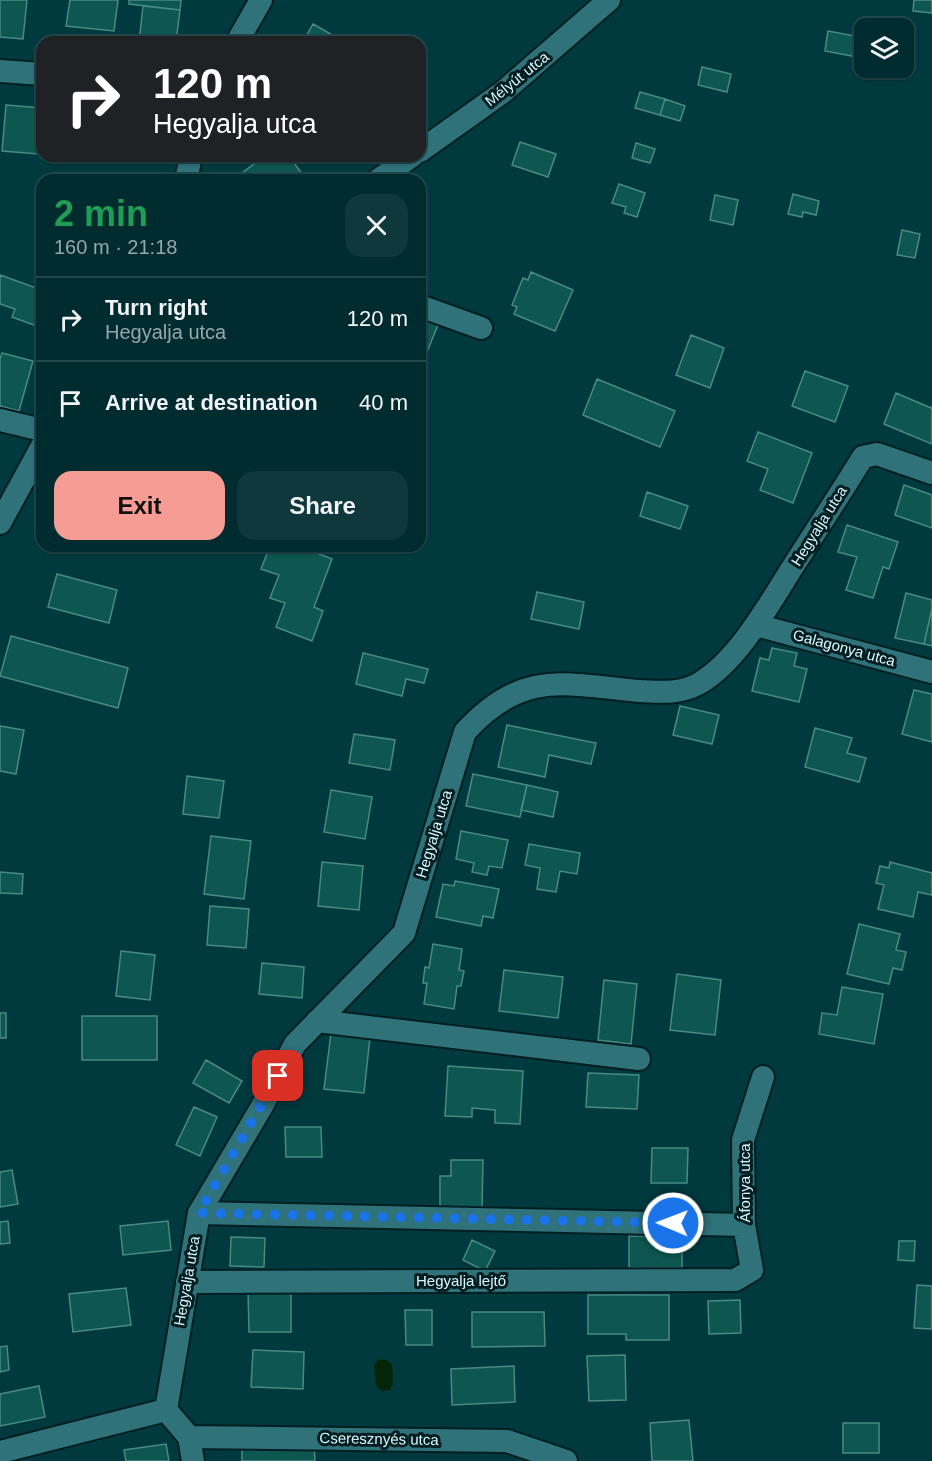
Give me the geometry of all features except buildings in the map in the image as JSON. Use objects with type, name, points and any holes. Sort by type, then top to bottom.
[{"type":"street","points":[[240,36],[261,0]]},
{"type":"street","name":"Mélyút utca","points":[[426,147],[503,92],[609,0]]},
{"type":"street","points":[[0,71],[36,74]]},
{"type":"street","points":[[386,174],[404,162]]},
{"type":"street","points":[[426,308],[481,328]]},
{"type":"street","points":[[0,420],[36,429]]},
{"type":"street","name":"Hegyalja utca","points":[[166,1410],[199,1213],[261,1108],[295,1044],[404,933],[465,732],[481,714],[500,700],[521,690],[552,683],[670,693],[697,685],[720,668],[756,625],[863,457],[877,454],[932,473]]},
{"type":"street","points":[[0,523],[36,457]]},
{"type":"street","name":"Galagonya utca","points":[[756,625],[932,672]]},
{"type":"street","points":[[317,1021],[639,1059]]},
{"type":"street","name":"Áfonya utca","points":[[735,1281],[752,1270],[744,1225],[743,1140],[762,1077]]},
{"type":"street","points":[[199,1213],[744,1225]]},
{"type":"street","name":"Hegyalja lejtő","points":[[187,1282],[735,1281]]},
{"type":"street","points":[[0,1452],[166,1410],[189,1437],[193,1461]]},
{"type":"street","name":"Cseresznyés utca","points":[[189,1437],[507,1440],[566,1461]]},
{"type":"shaded area","points":[[380,1359],[392,1364],[393,1384],[390,1390],[382,1391],[376,1386],[374,1365]]},
{"type":"route","points":[[278,1076],[199,1213],[673,1223]]}]
